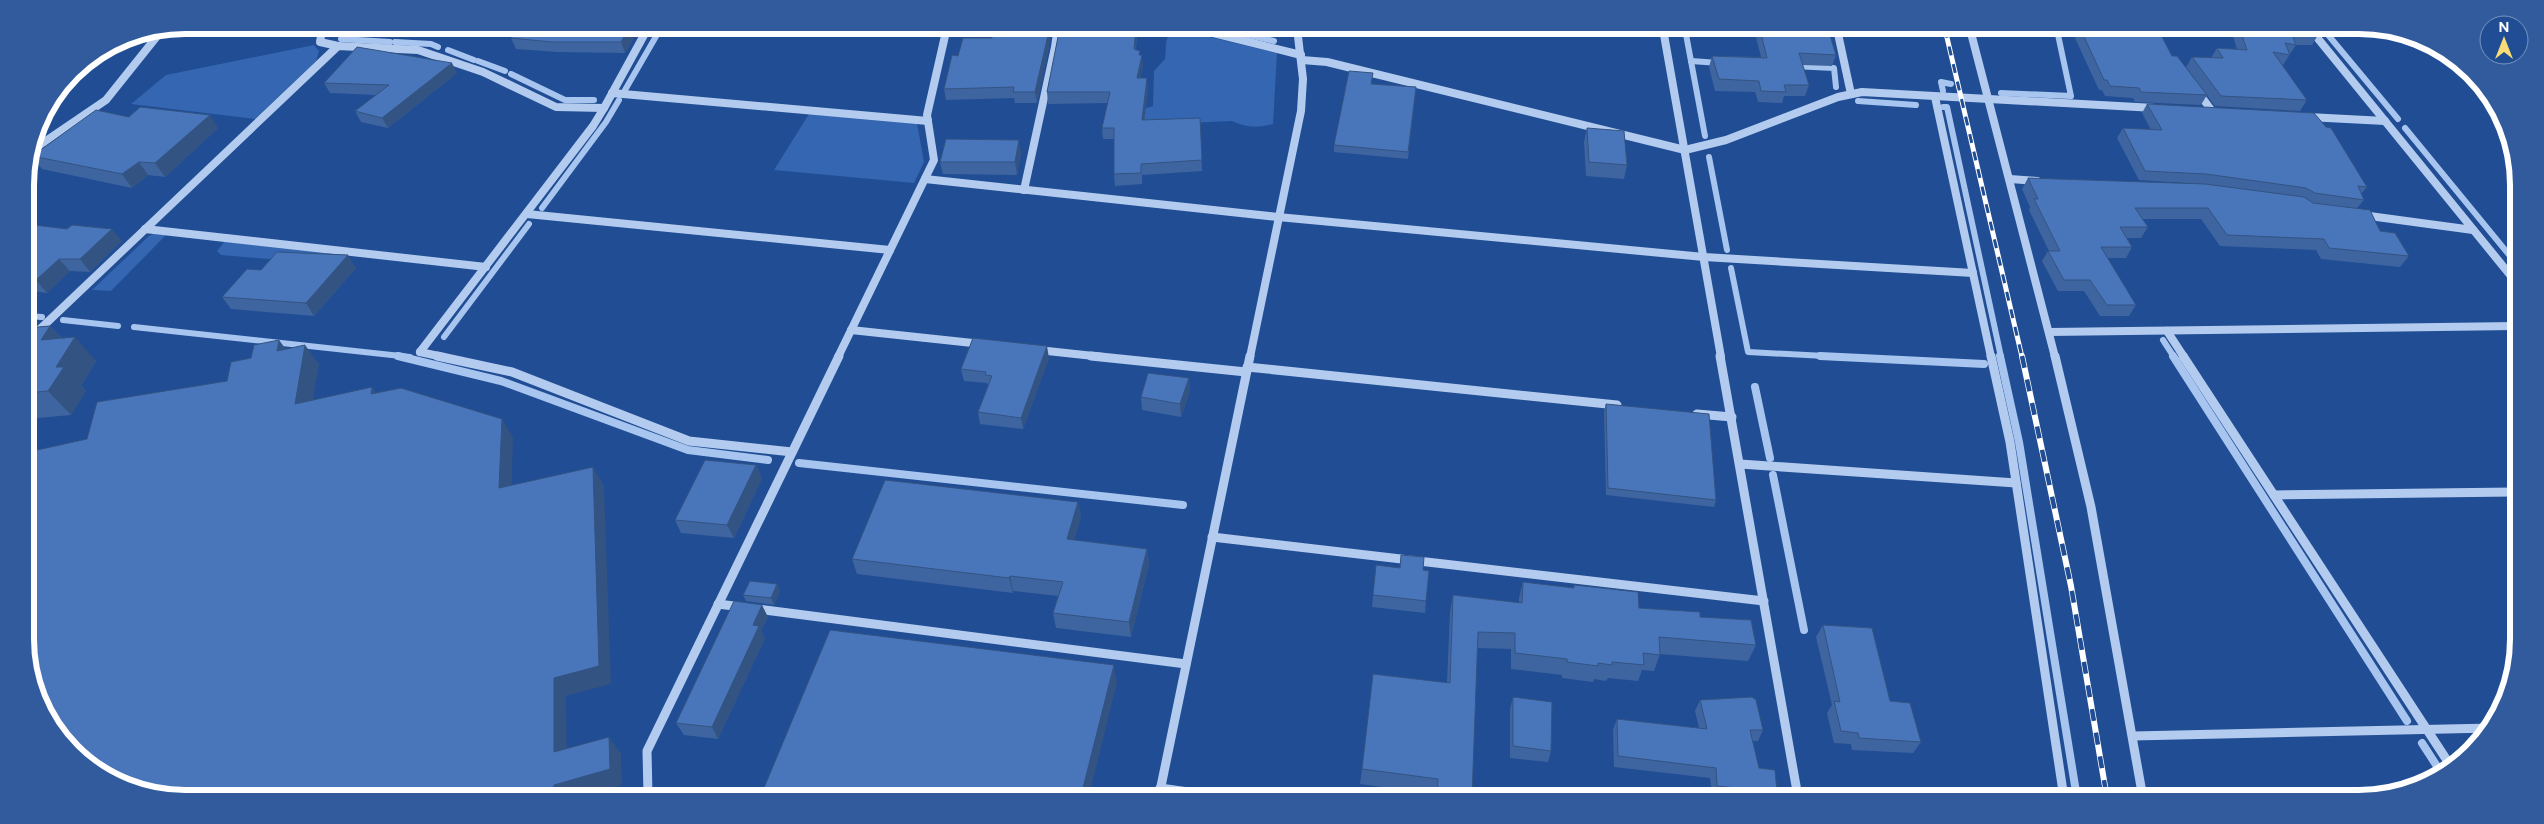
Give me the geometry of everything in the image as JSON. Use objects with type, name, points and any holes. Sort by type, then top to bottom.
[{"type":"street","points":[[321,34],[320,42],[338,46],[418,50],[483,72],[556,106],[604,108]]},
{"type":"street","points":[[645,34],[593,126],[420,352],[512,372],[689,441],[792,452]]},
{"type":"street","points":[[648,790],[646,751],[934,160],[928,121],[933,82],[945,34]]},
{"type":"street","points":[[1024,190],[1058,34]]},
{"type":"street","points":[[1215,34],[1301,58],[1327,62],[1685,150],[1726,140],[1851,94],[1862,92],[2168,108]]},
{"type":"street","points":[[1160,790],[1301,111],[1301,58],[1298,34]]},
{"type":"street","points":[[1665,34],[1797,790]]},
{"type":"street","points":[[1838,34],[1851,94]]},
{"type":"street","points":[[1971,34],[2049,332],[2090,507],[2142,790]]},
{"type":"street","points":[[2314,34],[2510,275]]},
{"type":"street","points":[[39,145],[106,100],[157,37]]},
{"type":"street","points":[[34,331],[38,331],[338,46]]},
{"type":"street","points":[[2195,89],[2212,111]]},
{"type":"street","points":[[612,93],[928,121]]},
{"type":"street","points":[[1935,97],[2010,442],[2063,790]]},
{"type":"street","points":[[2197,110],[2222,111]]},
{"type":"street","points":[[2302,116],[2385,121]]},
{"type":"street","points":[[925,179],[1278,218],[1704,257],[1973,273]]},
{"type":"street","points":[[2010,180],[2049,182]]},
{"type":"street","points":[[527,214],[890,250]]},
{"type":"street","points":[[2355,215],[2473,230]]},
{"type":"street","points":[[145,229],[486,267]]},
{"type":"street","points":[[2049,332],[2510,326]]},
{"type":"street","points":[[851,330],[989,345]]},
{"type":"street","points":[[2167,331],[2448,761]]},
{"type":"street","points":[[1029,349],[1623,406]]},
{"type":"street","points":[[1682,412],[1732,417]]},
{"type":"street","points":[[1740,464],[2016,483]]},
{"type":"street","points":[[2274,495],[2510,492]]},
{"type":"street","points":[[1212,537],[1764,601]]},
{"type":"street","points":[[718,604],[1186,664]]},
{"type":"street","points":[[2133,736],[2481,728]]},
{"type":"shaded area","points":[[1170,34],[1196,34],[1277,53],[1273,124],[1252,127],[1232,121],[1141,125],[1143,109],[1153,106],[1154,71],[1165,59]]},
{"type":"shaded area","points":[[314,45],[319,51],[316,61],[255,119],[131,104],[166,75]]},
{"type":"shaded area","points":[[809,114],[917,123],[924,162],[914,183],[774,170]]},
{"type":"shaded area","points":[[153,234],[166,235],[111,291],[92,290],[149,236]]},
{"type":"shaded area","points":[[225,241],[329,253],[317,263],[221,255],[217,251]]},
{"type":"building","points":[[515,34],[626,34],[621,42],[552,42],[511,38]]},
{"type":"building","points":[[993,34],[1048,34],[1035,92],[1013,92],[1014,87],[944,89],[952,55],[958,56],[963,38],[992,38]]},
{"type":"building","points":[[1059,34],[1135,34],[1134,49],[1140,51],[1139,55],[1142,55],[1137,78],[1147,78],[1142,120],[1200,118],[1202,160],[1141,164],[1141,173],[1114,174],[1114,128],[1102,128],[1110,92],[1047,92]]},
{"type":"building","points":[[1761,34],[1830,34],[1836,55],[1799,53],[1809,85],[1784,85],[1786,92],[1761,91],[1759,81],[1719,79],[1712,56],[1767,58]]},
{"type":"building","points":[[2083,34],[2161,34],[2172,56],[2177,56],[2207,95],[2141,92],[2139,88],[2110,86],[2107,80],[2104,80]]},
{"type":"building","points":[[2241,34],[2317,34],[2292,35],[2296,45],[2285,43],[2290,55],[2273,52],[2307,100],[2221,96],[2192,57],[2223,58],[2217,48],[2247,50]]},
{"type":"building","points":[[357,47],[452,63],[382,118],[355,111],[389,85],[324,83]]},
{"type":"building","points":[[1349,71],[1373,73],[1371,84],[1416,87],[1408,152],[1334,145]]},
{"type":"building","points":[[2147,104],[2314,113],[2326,127],[2331,128],[2367,187],[2358,186],[2364,200],[2315,193],[2306,188],[2206,174],[2145,171],[2123,128],[2162,130]]},
{"type":"building","points":[[140,107],[210,115],[155,163],[139,162],[122,174],[37,157],[38,152],[96,110],[129,117]]},
{"type":"building","points":[[1587,128],[1624,131],[1627,165],[1589,162]]},
{"type":"building","points":[[946,139],[1019,140],[1015,162],[940,162]]},
{"type":"building","points":[[2028,178],[2205,184],[2304,197],[2313,203],[2370,210],[2380,231],[2395,233],[2409,256],[2329,248],[2324,239],[2227,235],[2208,208],[2135,208],[2148,227],[2120,227],[2132,247],[2101,247],[2136,305],[2107,305],[2090,280],[2064,280],[2048,251],[2060,251],[2034,199],[2038,199]]},
{"type":"building","points":[[34,225],[67,229],[72,225],[112,229],[80,259],[59,259],[34,280]]},
{"type":"building","points":[[277,252],[348,255],[306,303],[222,297],[247,269],[261,270]]},
{"type":"building","points":[[50,326],[41,340],[75,337],[56,367],[64,367],[48,391],[34,392],[34,327]]},
{"type":"building","points":[[973,338],[1047,346],[1021,418],[978,412],[992,376],[985,375],[986,372],[961,369]]},
{"type":"building","points":[[279,340],[277,351],[305,345],[295,404],[372,387],[371,394],[401,388],[502,419],[499,488],[593,467],[599,666],[554,678],[554,752],[609,737],[610,769],[554,785],[554,790],[165,789],[127,779],[109,770],[78,746],[65,731],[49,706],[42,688],[35,659],[34,451],[87,439],[97,402],[227,381],[231,362],[251,358],[254,345]]},
{"type":"building","points":[[1148,373],[1189,378],[1180,404],[1141,397]]},
{"type":"building","points":[[1606,404],[1709,414],[1716,500],[1608,488]]},
{"type":"building","points":[[705,460],[756,465],[727,525],[675,520]]},
{"type":"building","points":[[885,480],[1078,502],[1067,539],[1147,549],[1129,622],[1053,613],[1063,582],[1010,576],[1009,578],[852,559]]},
{"type":"building","points":[[1401,555],[1424,557],[1423,570],[1429,571],[1426,601],[1373,595],[1376,565],[1400,568]]},
{"type":"building","points":[[750,581],[777,584],[771,598],[743,595]]},
{"type":"building","points":[[1523,582],[1574,588],[1574,585],[1638,592],[1639,608],[1700,612],[1700,617],[1751,620],[1756,645],[1659,637],[1660,655],[1643,653],[1644,665],[1612,662],[1612,665],[1598,663],[1598,666],[1567,662],[1567,659],[1515,653],[1515,633],[1478,632],[1472,790],[1437,790],[1438,779],[1362,769],[1373,674],[1450,683],[1453,595],[1522,603]]},
{"type":"building","points":[[734,601],[762,605],[753,625],[759,626],[712,727],[676,723]]},
{"type":"building","points":[[1823,625],[1872,628],[1890,701],[1910,703],[1921,742],[1859,738],[1858,733],[1841,731],[1834,701],[1840,702]]},
{"type":"building","points":[[830,630],[1114,665],[1083,790],[763,790]]},
{"type":"building","points":[[1513,697],[1552,702],[1551,751],[1513,746]]},
{"type":"building","points":[[1752,697],[1756,700],[1763,730],[1750,730],[1759,768],[1775,770],[1777,790],[1717,786],[1716,768],[1618,756],[1617,719],[1707,729],[1700,700]]},
{"type":"waterway","points":[[625,90],[657,34]]},
{"type":"waterway","points":[[1243,34],[1274,41]]},
{"type":"waterway","points":[[1686,34],[1705,136]]},
{"type":"waterway","points":[[2001,93],[2071,96],[2058,34]]},
{"type":"waterway","points":[[2327,34],[2398,119]]},
{"type":"waterway","points":[[341,39],[390,42]]},
{"type":"waterway","points":[[395,42],[431,44],[438,47]]},
{"type":"waterway","points":[[448,50],[474,60]]},
{"type":"waterway","points":[[478,61],[505,71]]},
{"type":"waterway","points":[[1691,61],[1719,63]]},
{"type":"waterway","points":[[1793,66],[1834,68],[1836,87]]},
{"type":"waterway","points":[[511,74],[565,100],[594,100]]},
{"type":"waterway","points":[[1943,91],[1941,82],[1951,84]]},
{"type":"waterway","points":[[542,208],[606,122],[619,100]]},
{"type":"waterway","points":[[1858,101],[1916,105]]},
{"type":"waterway","points":[[1943,107],[1947,107],[2001,357]]},
{"type":"waterway","points":[[2405,128],[2510,256]]},
{"type":"waterway","points":[[1709,157],[1727,250]]},
{"type":"waterway","points":[[444,337],[529,224]]},
{"type":"waterway","points":[[1731,268],[1748,352],[1844,357]]},
{"type":"waterway","points":[[34,316],[42,317]]},
{"type":"waterway","points":[[63,320],[118,326]]},
{"type":"waterway","points":[[134,327],[410,357]]},
{"type":"waterway","points":[[2163,340],[2174,357]]},
{"type":"waterway","points":[[398,356],[501,381],[688,450],[768,460]]},
{"type":"waterway","points":[[1820,356],[1984,364]]},
{"type":"waterway","points":[[2000,356],[2019,442],[2076,790]]},
{"type":"waterway","points":[[2173,356],[2407,721]]},
{"type":"waterway","points":[[1755,387],[1770,458]]},
{"type":"waterway","points":[[799,463],[1183,505]]},
{"type":"waterway","points":[[1773,475],[1804,630]]},
{"type":"waterway","points":[[2422,743],[2438,768]]},
{"type":"railway","points":[[1946,34],[2022,357]]},
{"type":"railway","points":[[2022,356],[2071,586],[2106,790]]}]
